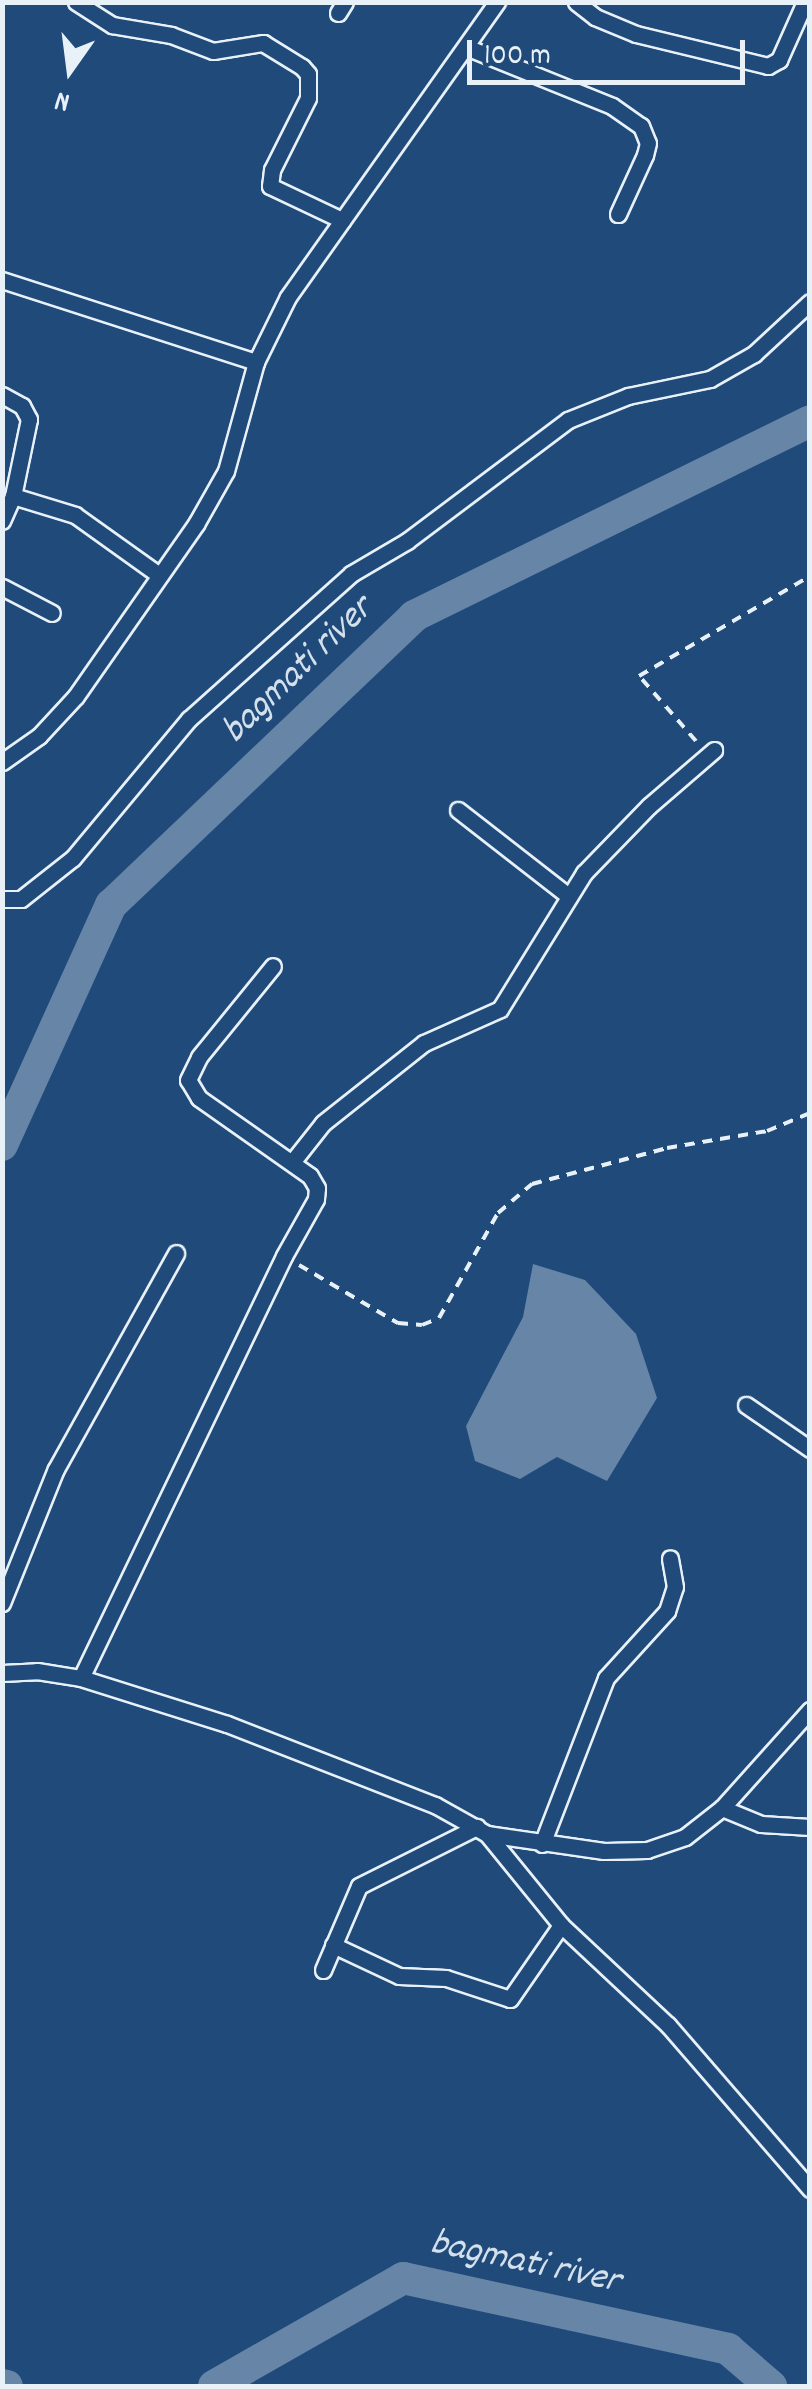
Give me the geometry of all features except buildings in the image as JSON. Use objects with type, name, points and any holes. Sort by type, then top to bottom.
[{"type":"street","points":[[76,2],[112,26],[171,35],[214,51],[263,43],[302,67],[308,74],[308,98],[270,175],[270,186],[342,220]]},
{"type":"street","points":[[2,762],[39,736],[76,696],[217,490],[256,362],[288,297],[497,2]]},
{"type":"street","points":[[576,2],[596,17],[636,34],[768,66],[779,60],[804,2]]},
{"type":"street","points":[[466,47],[612,106],[642,126],[648,143],[645,155],[618,214]]},
{"type":"street","points":[[2,280],[256,362]]},
{"type":"street","points":[[2,899],[21,898],[72,858],[190,719],[351,574],[407,541],[568,420],[628,396],[710,379],[732,368],[810,302]]},
{"type":"street","points":[[2,396],[22,406],[29,418],[14,496],[2,521]]},
{"type":"street","points":[[14,496],[75,515],[159,575]]},
{"type":"street","points":[[2,586],[52,612]]},
{"type":"street","points":[[293,1160],[324,1123],[424,1043],[500,1009],[568,895],[649,806],[714,750]]},
{"type":"street","points":[[458,810],[568,895]]},
{"type":"street","points":[[81,1678],[317,1194],[315,1181],[293,1160],[199,1098],[188,1080],[199,1056],[274,966]]},
{"type":"street","points":[[2,1603],[56,1469],[176,1253]]},
{"type":"street","points":[[746,1405],[810,1449]]},
{"type":"street","points":[[542,1844],[606,1678],[667,1611],[675,1587],[670,1558]]},
{"type":"street","points":[[2,1673],[37,1671],[81,1678],[267,1739],[435,1805],[482,1830],[542,1844],[604,1851],[648,1850],[684,1838],[722,1808],[810,1710]]},
{"type":"street","points":[[722,1808],[761,1824],[810,1827]]},
{"type":"street","points":[[482,1830],[561,1924],[668,2024],[810,2189]]},
{"type":"street","points":[[322,1970],[352,1898],[369,1877],[482,1830]]},
{"type":"street","points":[[333,1945],[399,1976],[446,1978],[510,2000],[561,1924]]},
{"type":"path","points":[[714,750],[689,737],[639,676],[810,576]]},
{"type":"path","points":[[284,1256],[398,1323],[422,1326],[439,1318],[498,1213],[532,1184],[667,1148],[768,1131],[810,1114]]},
{"type":"water","points":[[533,1264],[585,1280],[636,1334],[657,1398],[607,1481],[557,1457],[520,1479],[475,1461],[466,1426],[523,1317]]},
{"type":"waterway","name":"bagmati river","points":[[2,1145],[111,905],[414,616],[810,421]]},
{"type":"waterway","name":"bagmati river","points":[[214,2386],[403,2278],[728,2349],[771,2386]]},
{"type":"waterway","name":"bagmati river","points":[[2,2385],[7,2386]]}]
